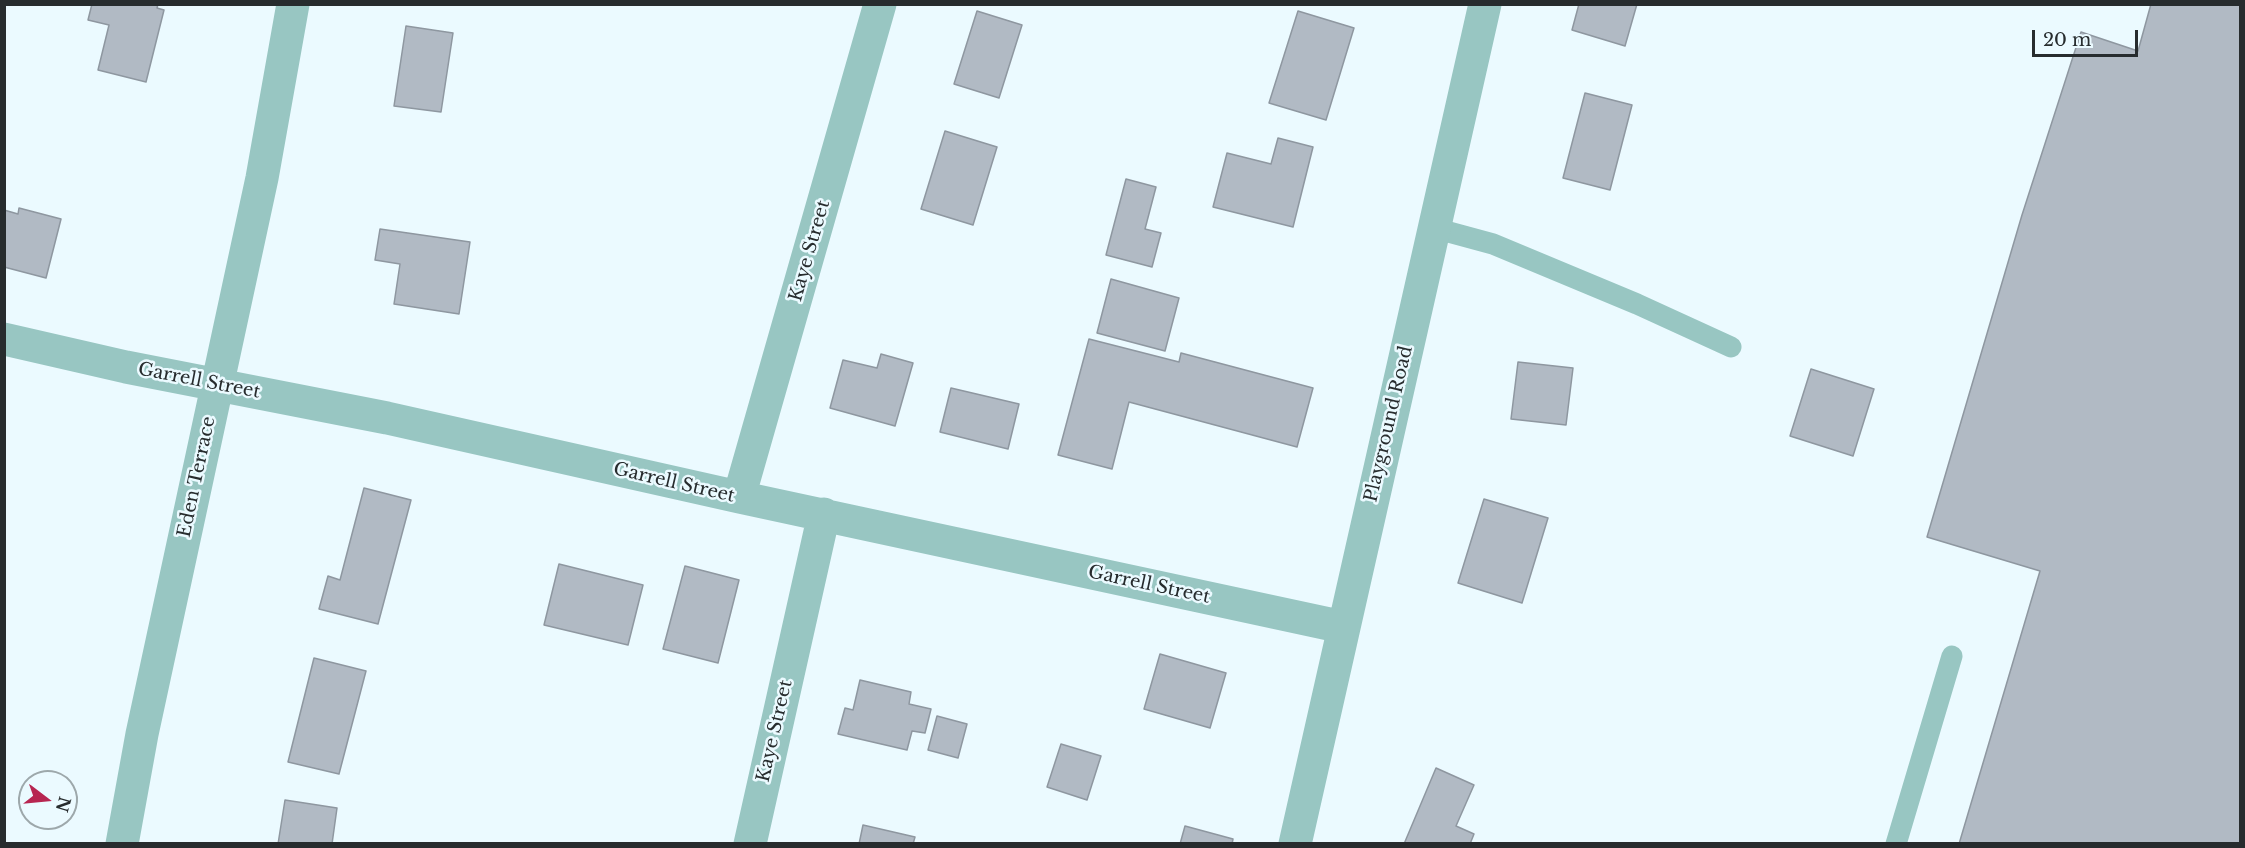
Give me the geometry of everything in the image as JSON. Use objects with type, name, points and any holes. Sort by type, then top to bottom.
[{"type":"street","name":"Eden Terrace","points":[[122,843],[144,723],[262,178],[293,4]]},
{"type":"street","name":"Kaye Street","points":[[739,497],[880,4]]},
{"type":"street","name":"Playground Road","points":[[1295,843],[1485,4]]},
{"type":"street","name":"Garrell Street","points":[[4,339],[126,367],[387,418],[739,497],[1343,627]]},
{"type":"street","name":"Kaye Street","points":[[750,843],[824,514]]},
{"type":"lane","points":[[1434,228],[1493,244],[1637,304],[1731,347]]},
{"type":"lane","points":[[1896,843],[1952,656]]},
{"type":"building","points":[[92,4],[158,4],[157,8],[164,10],[146,82],[98,70],[109,25],[88,20]]},
{"type":"building","points":[[1579,4],[1637,4],[1625,46],[1572,30]]},
{"type":"building","points":[[2151,4],[2240,4],[2240,844],[1959,844],[2040,571],[1927,537],[2022,215],[2081,32],[2138,51]]},
{"type":"building","points":[[977,11],[1022,25],[999,98],[954,84]]},
{"type":"building","points":[[1298,11],[1354,28],[1326,120],[1269,103]]},
{"type":"building","points":[[406,26],[453,33],[441,112],[394,106]]},
{"type":"building","points":[[1585,93],[1632,105],[1610,190],[1563,178]]},
{"type":"building","points":[[945,131],[997,147],[973,225],[921,209]]},
{"type":"building","points":[[1278,138],[1313,147],[1293,227],[1213,207],[1227,153],[1271,164]]},
{"type":"building","points":[[1126,179],[1156,187],[1145,229],[1161,233],[1152,267],[1106,255]]},
{"type":"building","points":[[19,208],[61,219],[46,278],[4,267],[4,210],[18,214]]},
{"type":"building","points":[[380,229],[470,242],[459,314],[394,304],[400,264],[375,260]]},
{"type":"building","points":[[1111,279],[1179,298],[1165,351],[1097,333]]},
{"type":"building","points":[[1089,339],[1179,362],[1181,353],[1313,388],[1297,447],[1129,402],[1112,469],[1058,455]]},
{"type":"building","points":[[881,354],[913,363],[895,426],[830,408],[843,360],[877,368]]},
{"type":"building","points":[[1518,362],[1573,368],[1566,425],[1511,419]]},
{"type":"building","points":[[1811,369],[1874,389],[1853,456],[1790,436]]},
{"type":"building","points":[[951,388],[1019,404],[1008,449],[940,432]]},
{"type":"building","points":[[364,488],[411,500],[378,624],[319,609],[328,576],[340,580]]},
{"type":"building","points":[[1484,499],[1548,518],[1522,603],[1458,583]]},
{"type":"building","points":[[559,564],[643,585],[628,645],[544,625]]},
{"type":"building","points":[[685,566],[739,580],[718,663],[663,649]]},
{"type":"building","points":[[1160,654],[1226,673],[1210,728],[1144,709]]},
{"type":"building","points":[[314,658],[366,671],[339,774],[288,762]]},
{"type":"building","points":[[860,680],[911,692],[909,704],[931,709],[925,733],[912,731],[907,750],[838,734],[845,708],[853,710]]},
{"type":"building","points":[[937,716],[967,724],[958,758],[928,750]]},
{"type":"building","points":[[1061,744],[1101,756],[1087,800],[1047,787]]},
{"type":"building","points":[[1436,768],[1474,785],[1456,826],[1474,834],[1470,844],[1404,844]]},
{"type":"building","points":[[285,800],[337,808],[332,844],[278,844]]},
{"type":"building","points":[[863,825],[915,837],[913,844],[859,844]]},
{"type":"building","points":[[1185,826],[1233,839],[1232,844],[1180,844]]}]
